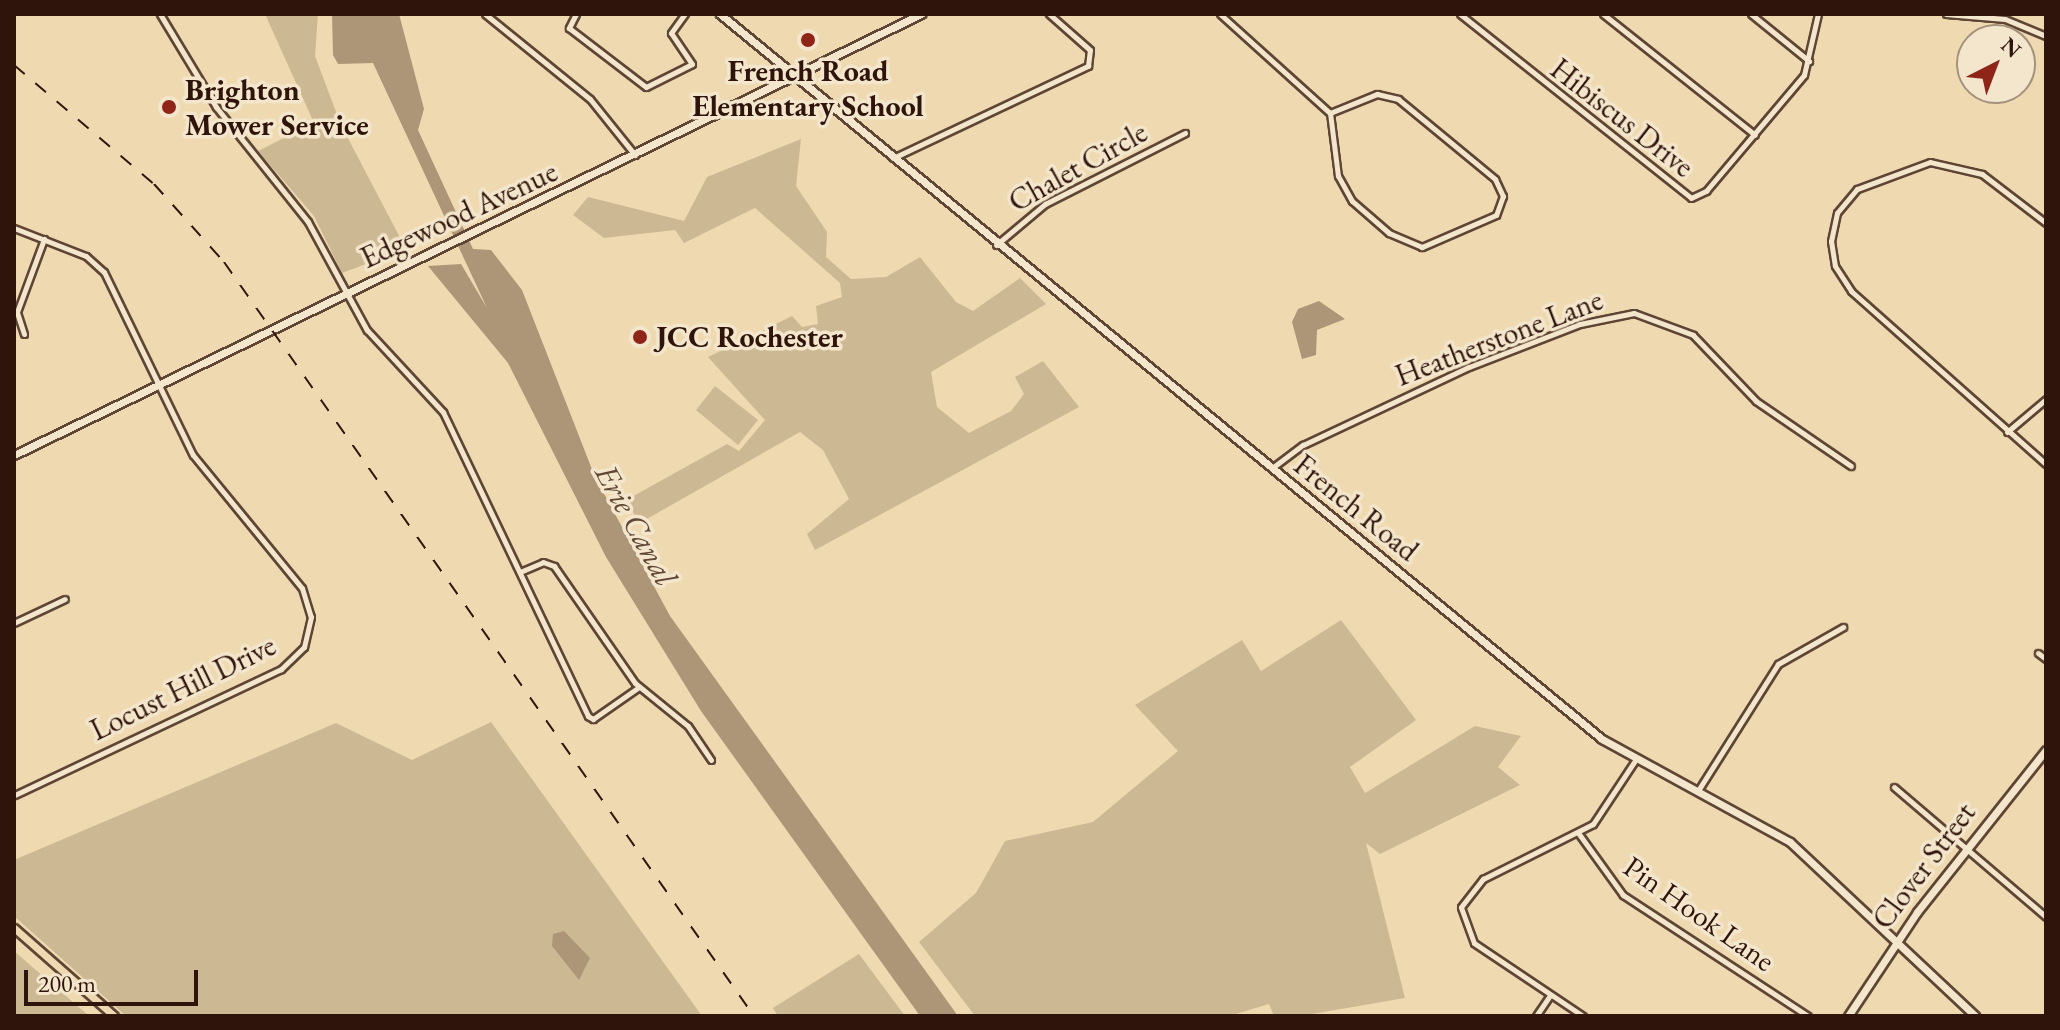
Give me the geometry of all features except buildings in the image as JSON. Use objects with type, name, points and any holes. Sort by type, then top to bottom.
[{"type":"main road","points":[[14,928],[114,1016]]},
{"type":"street","points":[[160,14],[216,107],[308,222],[343,296],[443,412],[588,716],[639,687]]},
{"type":"street","points":[[485,14],[590,99],[635,155]]},
{"type":"street","points":[[576,14],[569,28],[646,87],[692,64],[671,36],[685,14]]},
{"type":"street","name":"French Road","points":[[720,14],[996,245],[1602,739],[1699,789],[1790,842],[1975,1016]]},
{"type":"street","name":"Edgewood Avenue","points":[[14,455],[343,296],[488,230],[921,14]]},
{"type":"street","points":[[892,159],[1088,66],[1088,46],[1049,14]]},
{"type":"street","points":[[1220,14],[1330,113],[1344,190],[1398,239],[1436,246],[1500,210],[1495,179],[1394,97],[1377,94],[1330,113]]},
{"type":"street","name":"Hibiscus Drive","points":[[1460,14],[1685,196],[1706,191],[1755,135],[1809,61],[1818,14]]},
{"type":"street","points":[[1603,14],[1755,135]]},
{"type":"street","points":[[1751,14],[1809,61]]},
{"type":"street","points":[[1946,14],[2005,19],[2046,36]]},
{"type":"street","name":"Chalet Circle","points":[[996,245],[1045,204],[1185,133]]},
{"type":"street","points":[[2046,223],[1982,174],[1939,162],[1857,189],[1832,231],[1835,266],[1851,291],[2046,464]]},
{"type":"street","name":"Locust Hill Drive","points":[[14,228],[44,239],[104,272],[202,471],[302,588],[311,617],[308,639],[281,669],[14,795]]},
{"type":"street","points":[[24,334],[17,312],[44,239]]},
{"type":"street","name":"Heatherstone Lane","points":[[1271,469],[1303,445],[1469,367],[1591,320],[1634,313],[1693,335],[1756,401],[1851,466]]},
{"type":"street","points":[[2007,432],[2046,399]]},
{"type":"street","points":[[520,572],[543,562],[554,566],[639,687],[688,726],[711,760]]},
{"type":"street","points":[[14,623],[65,599]]},
{"type":"street","points":[[1699,789],[1778,664],[1843,627]]},
{"type":"street","points":[[2038,653],[2046,659]]},
{"type":"street","name":"Clover Street","points":[[1848,1016],[1895,943],[2046,750]]},
{"type":"street","points":[[1583,1016],[1474,943],[1461,907],[1476,883],[1579,834],[1609,808],[1636,759]]},
{"type":"street","points":[[1894,787],[1968,846],[2046,917]]},
{"type":"street","name":"Pin Hook Lane","points":[[1579,834],[1623,895],[1808,1016]]},
{"type":"street","points":[[1536,1016],[1550,995]]},
{"type":"shaded area","points":[[265,14],[318,14],[315,56],[341,125],[406,249],[342,273],[314,216],[258,151],[314,123]]},
{"type":"shaded area","points":[[332,14],[399,14],[424,109],[418,130],[473,249],[491,250],[522,290],[595,477],[670,616],[958,1016],[920,1016],[701,711],[606,557],[508,363],[428,266],[461,264],[487,308],[373,63],[338,64],[333,55]]},
{"type":"shaded area","points":[[801,139],[796,186],[827,232],[826,257],[851,279],[886,277],[920,257],[956,302],[973,311],[1020,278],[1046,304],[931,372],[937,407],[969,433],[1011,411],[1024,394],[1015,377],[1043,361],[1079,407],[815,550],[807,534],[849,499],[823,450],[800,432],[638,524],[628,499],[727,444],[739,451],[765,420],[708,357],[792,316],[802,327],[818,324],[816,306],[842,297],[840,283],[755,208],[684,243],[675,230],[604,238],[573,215],[588,197],[684,221],[707,177]]},
{"type":"shaded area","points":[[1319,301],[1345,319],[1317,330],[1316,355],[1302,359],[1292,322],[1298,309]]},
{"type":"shaded area","points":[[715,386],[758,420],[738,445],[696,410]]},
{"type":"shaded area","points":[[1341,620],[1416,720],[1350,767],[1365,793],[1475,726],[1521,736],[1498,767],[1520,785],[1380,854],[1366,843],[1405,998],[1300,1016],[1274,1016],[1269,1004],[1229,1016],[975,1016],[919,942],[976,893],[1005,841],[1093,822],[1178,751],[1135,705],[1242,640],[1261,671]]},
{"type":"shaded area","points":[[491,722],[702,1016],[126,1016],[14,916],[14,860],[336,723],[412,760]]},
{"type":"shaded area","points":[[564,931],[590,958],[579,980],[552,946],[553,934]]},
{"type":"shaded area","points":[[14,951],[89,1016],[14,1016]]},
{"type":"shaded area","points":[[859,954],[905,1016],[778,1016],[773,1008]]},
{"type":"railway","points":[[14,65],[154,184],[224,262],[754,1016]]},
{"type":"place","name":"French Road Elementary School","points":[[808,40]]},
{"type":"place","name":"Brighton Mower Service","points":[[169,107]]},
{"type":"place","name":"JCC Rochester","points":[[640,337]]},
{"type":"water label","name":"Erie Canal","points":[[636,525]]}]
